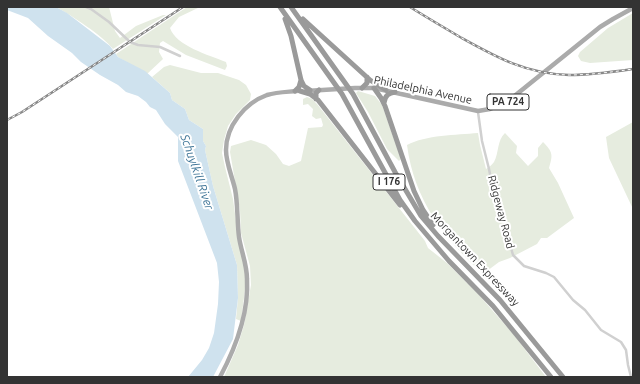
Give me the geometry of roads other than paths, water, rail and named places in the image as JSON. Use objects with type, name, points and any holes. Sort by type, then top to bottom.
[{"type":"highway","points":[[280,7],[290,30],[301,80],[304,86],[310,90]]},
{"type":"highway","name":"Morgantown Expressway","points":[[280,7],[342,94],[400,200],[423,232],[493,306],[551,377]]},
{"type":"highway","points":[[292,7],[317,32],[367,77],[386,90]]},
{"type":"highway","name":"Morgantown Expressway","points":[[292,7],[353,94],[421,216],[438,236],[500,300],[563,377]]},
{"type":"highway","points":[[362,88],[367,83],[367,77]]},
{"type":"highway","points":[[301,80],[297,91],[310,94],[316,99],[424,237],[449,261]]},
{"type":"highway","points":[[374,88],[382,98],[417,198],[433,225],[456,254]]},
{"type":"highway","points":[[316,99],[316,94],[319,90]]},
{"type":"highway","points":[[384,104],[386,96],[395,92]]},
{"type":"main road","name":"Philadelphia Avenue","points":[[220,377],[230,358],[240,332],[247,286],[246,263],[239,237],[235,189],[226,154],[227,139],[237,118],[252,103],[267,95],[297,91],[374,88],[478,111],[490,109],[507,102],[600,27],[633,8]]},
{"type":"street","points":[[86,7],[109,22],[130,42],[138,45],[160,47],[180,56]]},
{"type":"street","name":"Ridgeway Road","points":[[478,111],[482,141],[494,195],[502,215],[513,255],[518,262],[524,266],[554,277],[573,300],[585,310],[601,330],[621,342],[626,350],[628,365],[632,377]]},
{"type":"water","name":"Schuylkill River","points":[[7,7],[56,7],[67,13],[110,46],[118,57],[145,71],[170,93],[172,100],[185,109],[189,120],[203,129],[203,141],[206,146],[205,150],[213,186],[237,265],[238,298],[233,339],[213,377],[188,377],[202,360],[209,348],[214,333],[219,282],[217,263],[178,161],[178,137],[165,124],[156,110],[150,107],[146,102],[138,96],[126,92],[118,85],[100,75],[48,36],[28,18],[7,10]]},
{"type":"railway","points":[[7,120],[22,112],[183,7]]},
{"type":"railway","points":[[410,7],[499,58],[525,68],[553,74],[569,75],[593,74],[633,69]]}]
